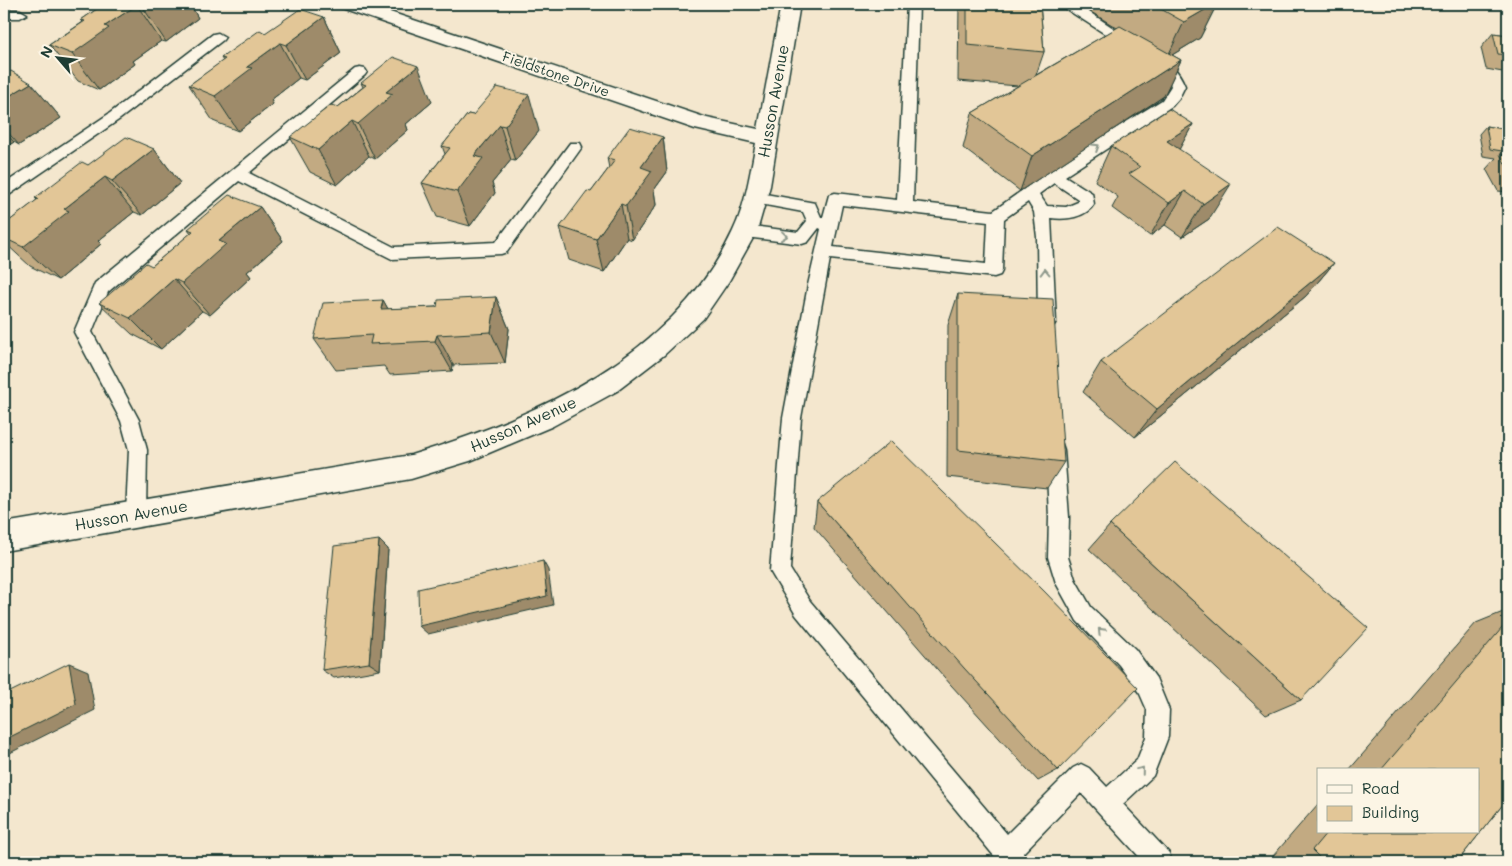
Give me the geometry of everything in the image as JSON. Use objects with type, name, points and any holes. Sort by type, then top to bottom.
[{"type":"street","name":"Fieldstone Drive","points":[[348,4],[703,124],[766,138]]},
{"type":"street","name":"Husson Avenue","points":[[4,537],[411,467],[460,452],[544,418],[608,384],[654,348],[694,312],[720,274],[745,231],[755,198],[791,4]]},
{"type":"lane","points":[[906,207],[913,4]]},
{"type":"lane","points":[[1068,4],[1162,64],[1174,75],[1178,86],[1174,95],[1167,103],[1076,160],[996,217],[834,199],[823,223],[823,252],[792,418],[780,571],[803,608],[1011,857],[1081,776],[1160,862]]},
{"type":"lane","points":[[4,14],[20,14]]},
{"type":"lane","points":[[4,191],[115,116],[218,37]]},
{"type":"lane","points":[[136,514],[138,450],[130,420],[83,332],[101,288],[360,72]]},
{"type":"lane","points":[[238,174],[392,253],[501,248],[575,147]]},
{"type":"lane","points":[[1042,211],[1065,214],[1077,211],[1086,204],[1086,197],[1054,176]]},
{"type":"lane","points":[[1030,193],[1042,211],[1045,237],[1048,340]]},
{"type":"lane","points":[[755,198],[809,207],[823,223]]},
{"type":"lane","points":[[823,252],[994,271],[996,217]]},
{"type":"lane","points":[[745,231],[802,238],[823,223]]},
{"type":"lane","points":[[1054,429],[1059,517],[1058,557],[1066,583],[1084,614],[1126,657],[1148,686],[1158,710],[1157,737],[1145,768],[1106,804]]},
{"type":"building","points":[[104,4],[146,4],[142,6],[137,5],[105,26],[109,28],[72,54],[49,45],[85,21],[81,20]]},
{"type":"building","points":[[967,4],[1040,4],[1044,52],[967,45]]},
{"type":"building","points":[[1152,4],[1215,4],[1184,22]]},
{"type":"building","points":[[300,9],[324,17],[286,45],[280,43],[247,67],[252,68],[215,96],[189,85],[225,59],[221,58],[260,30],[265,33]]},
{"type":"building","points":[[1120,26],[1181,60],[1032,156],[972,113]]},
{"type":"building","points":[[1493,33],[1508,35],[1508,55],[1498,54]]},
{"type":"building","points":[[393,57],[418,66],[386,92],[393,94],[358,124],[352,121],[318,150],[290,137],[331,105],[338,107],[366,85],[361,83]]},
{"type":"building","points":[[11,71],[31,83],[4,99],[4,75]]},
{"type":"building","points":[[497,87],[529,95],[505,126],[500,125],[474,156],[483,158],[457,192],[422,183],[450,148],[442,146],[468,114],[473,115]]},
{"type":"building","points":[[1169,109],[1193,124],[1167,141],[1231,184],[1203,204],[1185,191],[1169,203],[1129,174],[1140,167],[1111,146]]},
{"type":"building","points":[[1486,126],[1508,130],[1508,152],[1490,149]]},
{"type":"building","points":[[630,127],[663,137],[641,167],[652,171],[626,206],[621,204],[596,239],[560,227],[587,191],[591,192],[615,160],[607,158]]},
{"type":"building","points":[[126,137],[154,149],[112,181],[105,177],[64,209],[69,211],[23,247],[4,238],[4,225],[38,199],[35,198],[82,162],[88,165]]},
{"type":"building","points":[[1500,154],[1508,155],[1508,169]]},
{"type":"building","points":[[229,195],[260,207],[219,241],[226,244],[182,283],[174,279],[130,318],[99,303],[146,263],[152,266],[193,231],[188,229]]},
{"type":"building","points":[[1278,227],[1334,263],[1157,409],[1101,362]]},
{"type":"building","points":[[958,294],[1053,299],[1064,462],[958,450]]},
{"type":"building","points":[[496,297],[491,332],[437,335],[435,341],[370,344],[372,335],[314,339],[323,303],[383,300],[381,309],[437,307],[438,300]]},
{"type":"building","points":[[891,441],[1044,591],[1138,688],[1058,770],[964,668],[817,502]]},
{"type":"building","points":[[1175,462],[1368,628],[1301,700],[1110,525]]},
{"type":"building","points":[[379,540],[369,663],[322,670],[334,546]]},
{"type":"building","points":[[543,561],[547,596],[419,626],[418,589]]},
{"type":"building","points":[[1508,621],[1508,798],[1480,833],[1480,768],[1383,768]]},
{"type":"building","points":[[69,663],[76,704],[4,740],[4,695]]},
{"type":"building","points":[[1325,834],[1479,834],[1457,862],[1324,862],[1312,850]]}]
